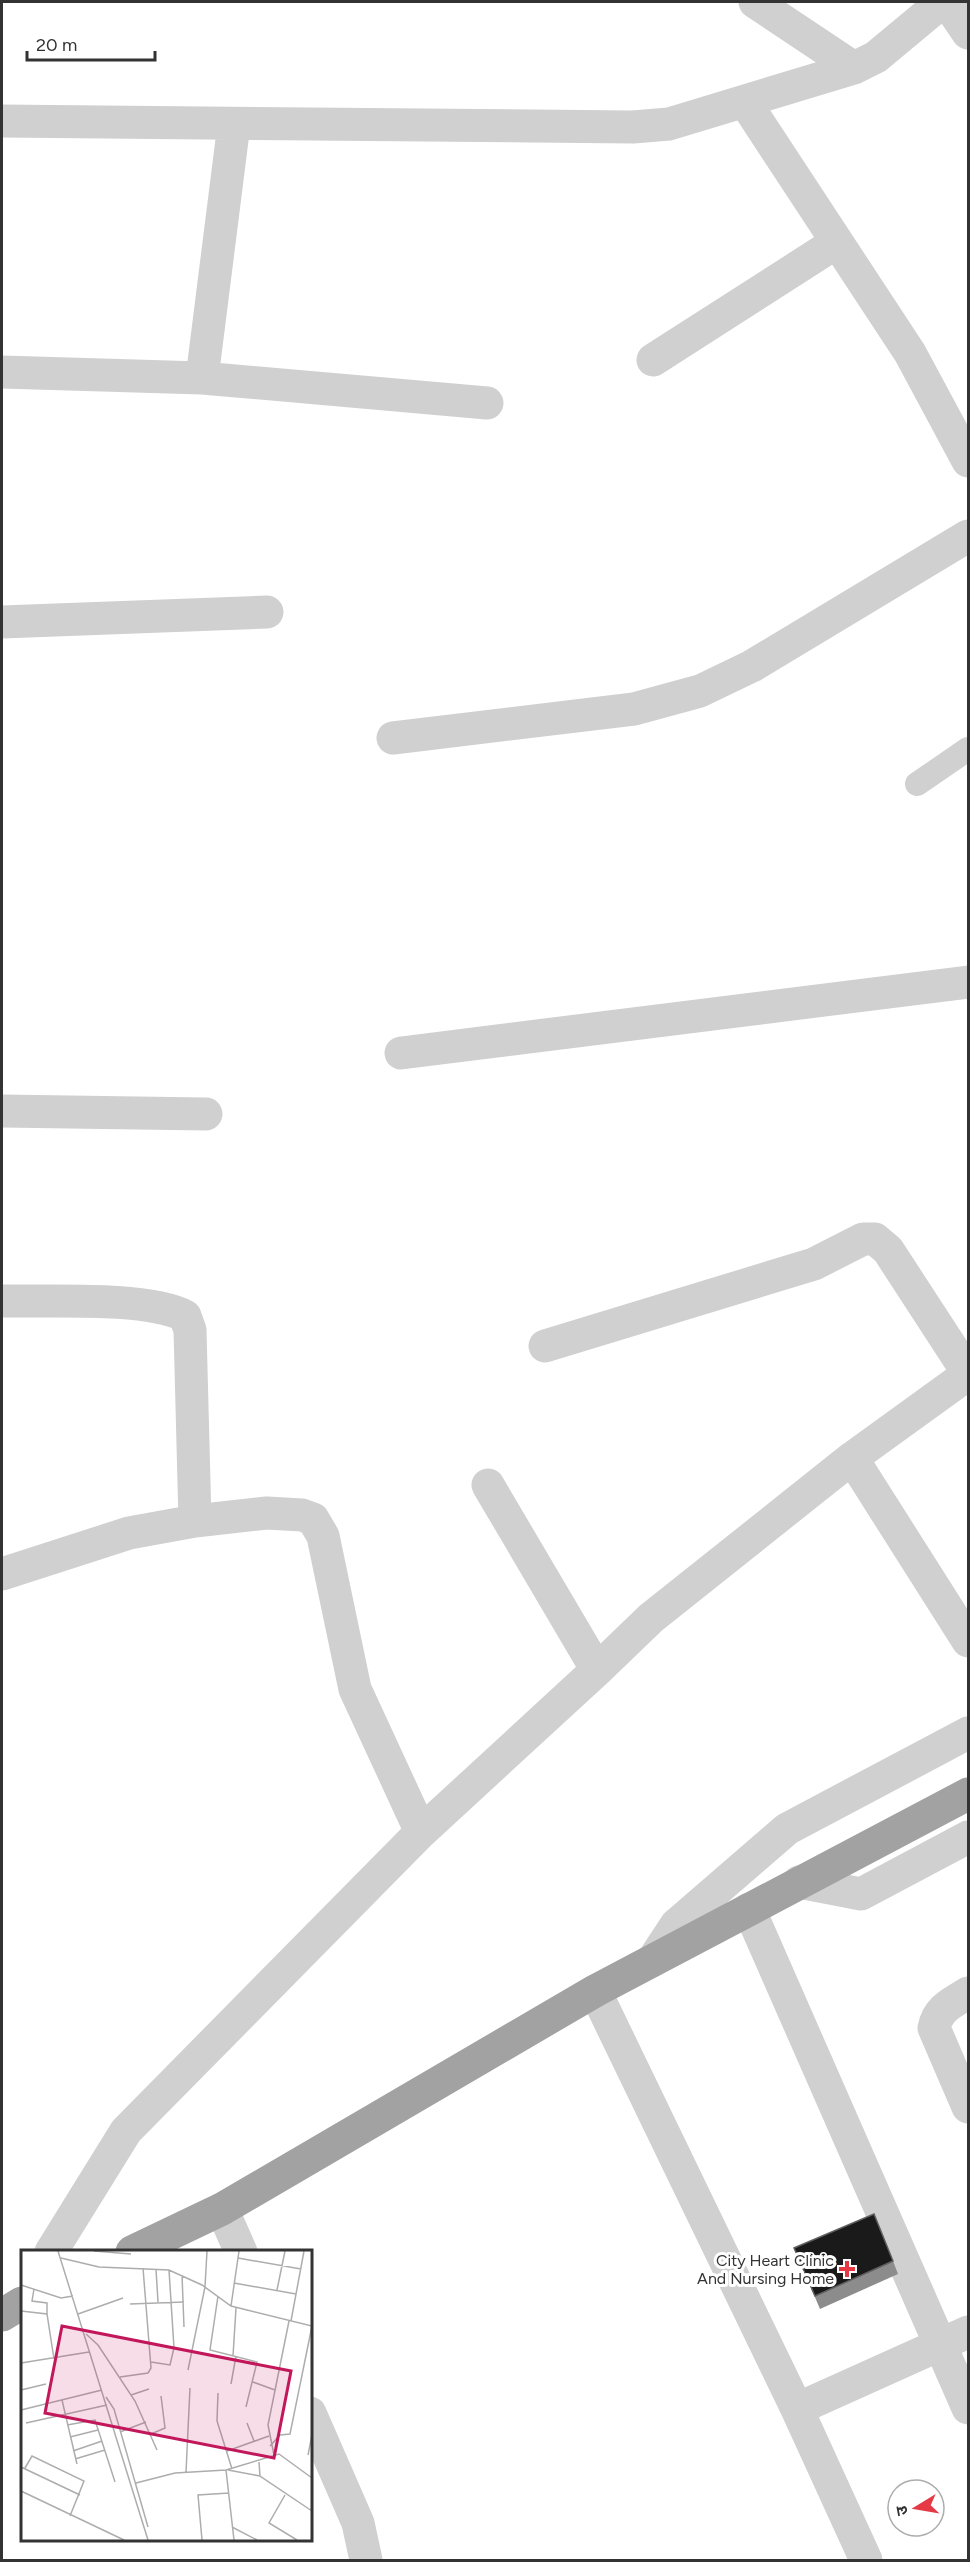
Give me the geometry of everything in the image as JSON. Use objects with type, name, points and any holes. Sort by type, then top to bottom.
[{"type":"highway","points":[[136,2250],[222,2209],[596,1991],[969,1794]]},
{"type":"street","points":[[755,2],[854,68]]},
{"type":"street","points":[[2,121],[633,127],[669,124],[854,68],[876,57],[942,2]]},
{"type":"street","points":[[947,2],[969,33]]},
{"type":"street","points":[[745,102],[910,353],[969,461]]},
{"type":"street","points":[[202,378],[234,124]]},
{"type":"street","points":[[652,360],[837,242]]},
{"type":"street","points":[[2,372],[202,378],[487,403]]},
{"type":"street","points":[[393,738],[634,709],[700,691],[752,666],[969,536]]},
{"type":"street","points":[[2,622],[267,612]]},
{"type":"street","points":[[401,1053],[969,982]]},
{"type":"street","points":[[2,1111],[206,1114]]},
{"type":"street","points":[[52,2250],[126,2131],[422,1832],[651,1618],[852,1458],[969,1374],[888,1250],[875,1239],[863,1239],[814,1264],[545,1346]]},
{"type":"street","points":[[2,1301],[143,1305],[175,1311],[185,1316],[190,1330],[195,1521]]},
{"type":"street","points":[[852,1458],[969,1641]]},
{"type":"street","points":[[488,1485],[597,1670]]},
{"type":"street","points":[[2,1574],[129,1533],[195,1521],[267,1513],[302,1515],[313,1519],[323,1536],[355,1689],[422,1832]]},
{"type":"street","points":[[653,1960],[676,1924],[787,1829],[969,1732]]},
{"type":"street","points":[[799,1882],[861,1894],[969,1837]]},
{"type":"street","points":[[749,1909],[954,2339],[969,2408]]},
{"type":"street","points":[[596,1991],[797,2409],[866,2560]]},
{"type":"street","points":[[969,1994],[942,2009],[936,2018],[934,2028],[969,2107]]},
{"type":"street","points":[[222,2209],[240,2250]]},
{"type":"street","points":[[797,2409],[954,2339]]},
{"type":"street","points":[[312,2418],[358,2523],[366,2560]]},
{"type":"lane","points":[[917,784],[969,749]]},
{"type":"building","points":[[874,2214],[893,2261],[815,2296],[794,2248]]},
{"type":"place","name":"City Heart Clinic And Nursing Home","points":[[847,2269]]}]
